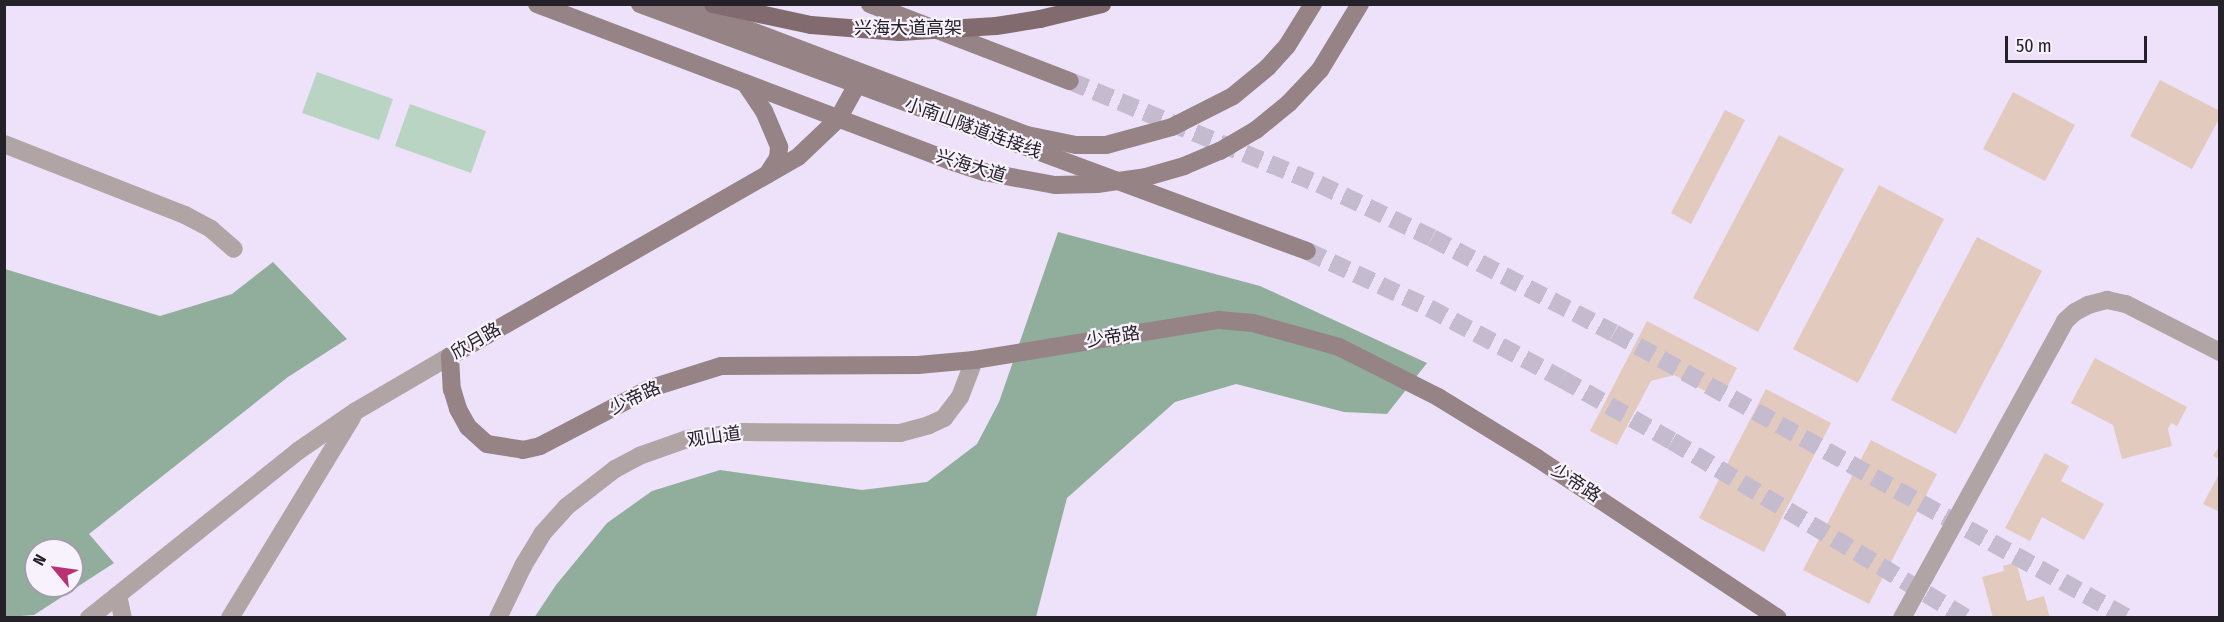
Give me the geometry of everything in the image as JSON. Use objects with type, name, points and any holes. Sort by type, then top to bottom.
[{"type":"main road","name":"兴海大道高架","points":[[713,4],[811,25],[900,32],[996,26],[1040,19],[1102,4]]},
{"type":"street","name":"兴海大道","points":[[537,4],[984,172],[1055,185],[1097,184],[1146,177],[1184,166],[1220,151],[1256,130],[1289,103],[1320,70],[1360,4]]},
{"type":"street","name":"小南山隧道连接线","points":[[640,4],[1307,252]]},
{"type":"street","points":[[680,4],[1027,135],[1076,145],[1106,145],[1172,127],[1208,111],[1233,96],[1268,67],[1287,46],[1313,4]]},
{"type":"street","points":[[870,4],[1070,81]]},
{"type":"street","name":"欣月路","points":[[89,618],[298,451],[356,411],[798,156],[838,118],[863,74]]},
{"type":"street","points":[[745,83],[764,111],[779,147],[777,158],[767,175]]},
{"type":"street","points":[[4,144],[185,214],[211,229],[234,249]]},
{"type":"street","points":[[1902,618],[2065,321],[2075,312],[2088,305],[2108,300],[2126,303],[2220,352]]},
{"type":"street","name":"少帝路","points":[[450,356],[452,389],[458,410],[468,427],[487,444],[523,450],[540,446],[651,388],[721,366],[918,365],[974,360],[1219,320],[1253,323],[1322,340],[1404,378],[1476,419],[1778,618]]},
{"type":"street","name":"观山道","points":[[498,618],[523,566],[542,534],[566,507],[615,469],[639,456],[687,439],[743,432],[900,433],[929,425],[944,418],[960,397],[974,360]]},
{"type":"street","points":[[230,618],[356,411]]},
{"type":"street","points":[[118,595],[123,618]]},
{"type":"green space","points":[[317,72],[393,99],[379,140],[302,113]]},
{"type":"green space","points":[[410,104],[486,131],[471,173],[395,146]]},
{"type":"green space","points":[[1058,232],[1260,286],[1427,363],[1387,414],[1344,412],[1236,384],[1175,402],[1067,498],[1036,617],[534,618],[556,585],[607,523],[652,491],[720,470],[862,490],[927,482],[977,444],[999,402]]},
{"type":"green space","points":[[273,262],[347,339],[288,377],[89,534],[114,563],[84,582],[84,538],[24,538],[24,598],[60,598],[34,615],[5,617],[5,269],[160,316],[232,294]]},
{"type":"building","points":[[2160,80],[2220,111],[2220,117],[2192,169],[2130,136]]},
{"type":"building","points":[[2013,92],[2075,125],[2045,181],[1983,149]]},
{"type":"building","points":[[1725,110],[1745,120],[1691,224],[1671,213]]},
{"type":"building","points":[[1779,135],[1844,169],[1758,332],[1693,298]]},
{"type":"building","points":[[1879,185],[1944,219],[1858,383],[1793,349]]},
{"type":"building","points":[[1977,237],[2042,271],[1956,434],[1891,400]]},
{"type":"building","points":[[1647,321],[1737,368],[1721,399],[1674,375],[1651,381],[1617,445],[1590,431]]},
{"type":"building","points":[[2095,358],[2187,407],[2177,426],[2171,423],[2168,429],[2172,446],[2122,459],[2113,425],[2071,403]]},
{"type":"building","points":[[1766,389],[1831,423],[1764,552],[1699,518]]},
{"type":"building","points":[[1871,440],[1937,474],[1869,604],[1803,570]]},
{"type":"building","points":[[2220,445],[2220,460],[2213,456]]},
{"type":"building","points":[[2045,453],[2069,466],[2061,481],[2104,504],[2084,540],[2042,517],[2030,541],[2005,528]]},
{"type":"building","points":[[2218,476],[2220,477],[2220,512],[2203,504]]},
{"type":"building","points":[[2016,562],[2027,601],[2044,596],[2050,618],[1993,618],[1982,577],[2004,571],[2003,566]]},
{"type":"tunnel","points":[[1070,81],[1319,184],[1432,238],[1614,333],[2128,618]]},
{"type":"tunnel","points":[[1307,251],[1429,308],[1562,379],[1672,441],[1966,618]]}]
